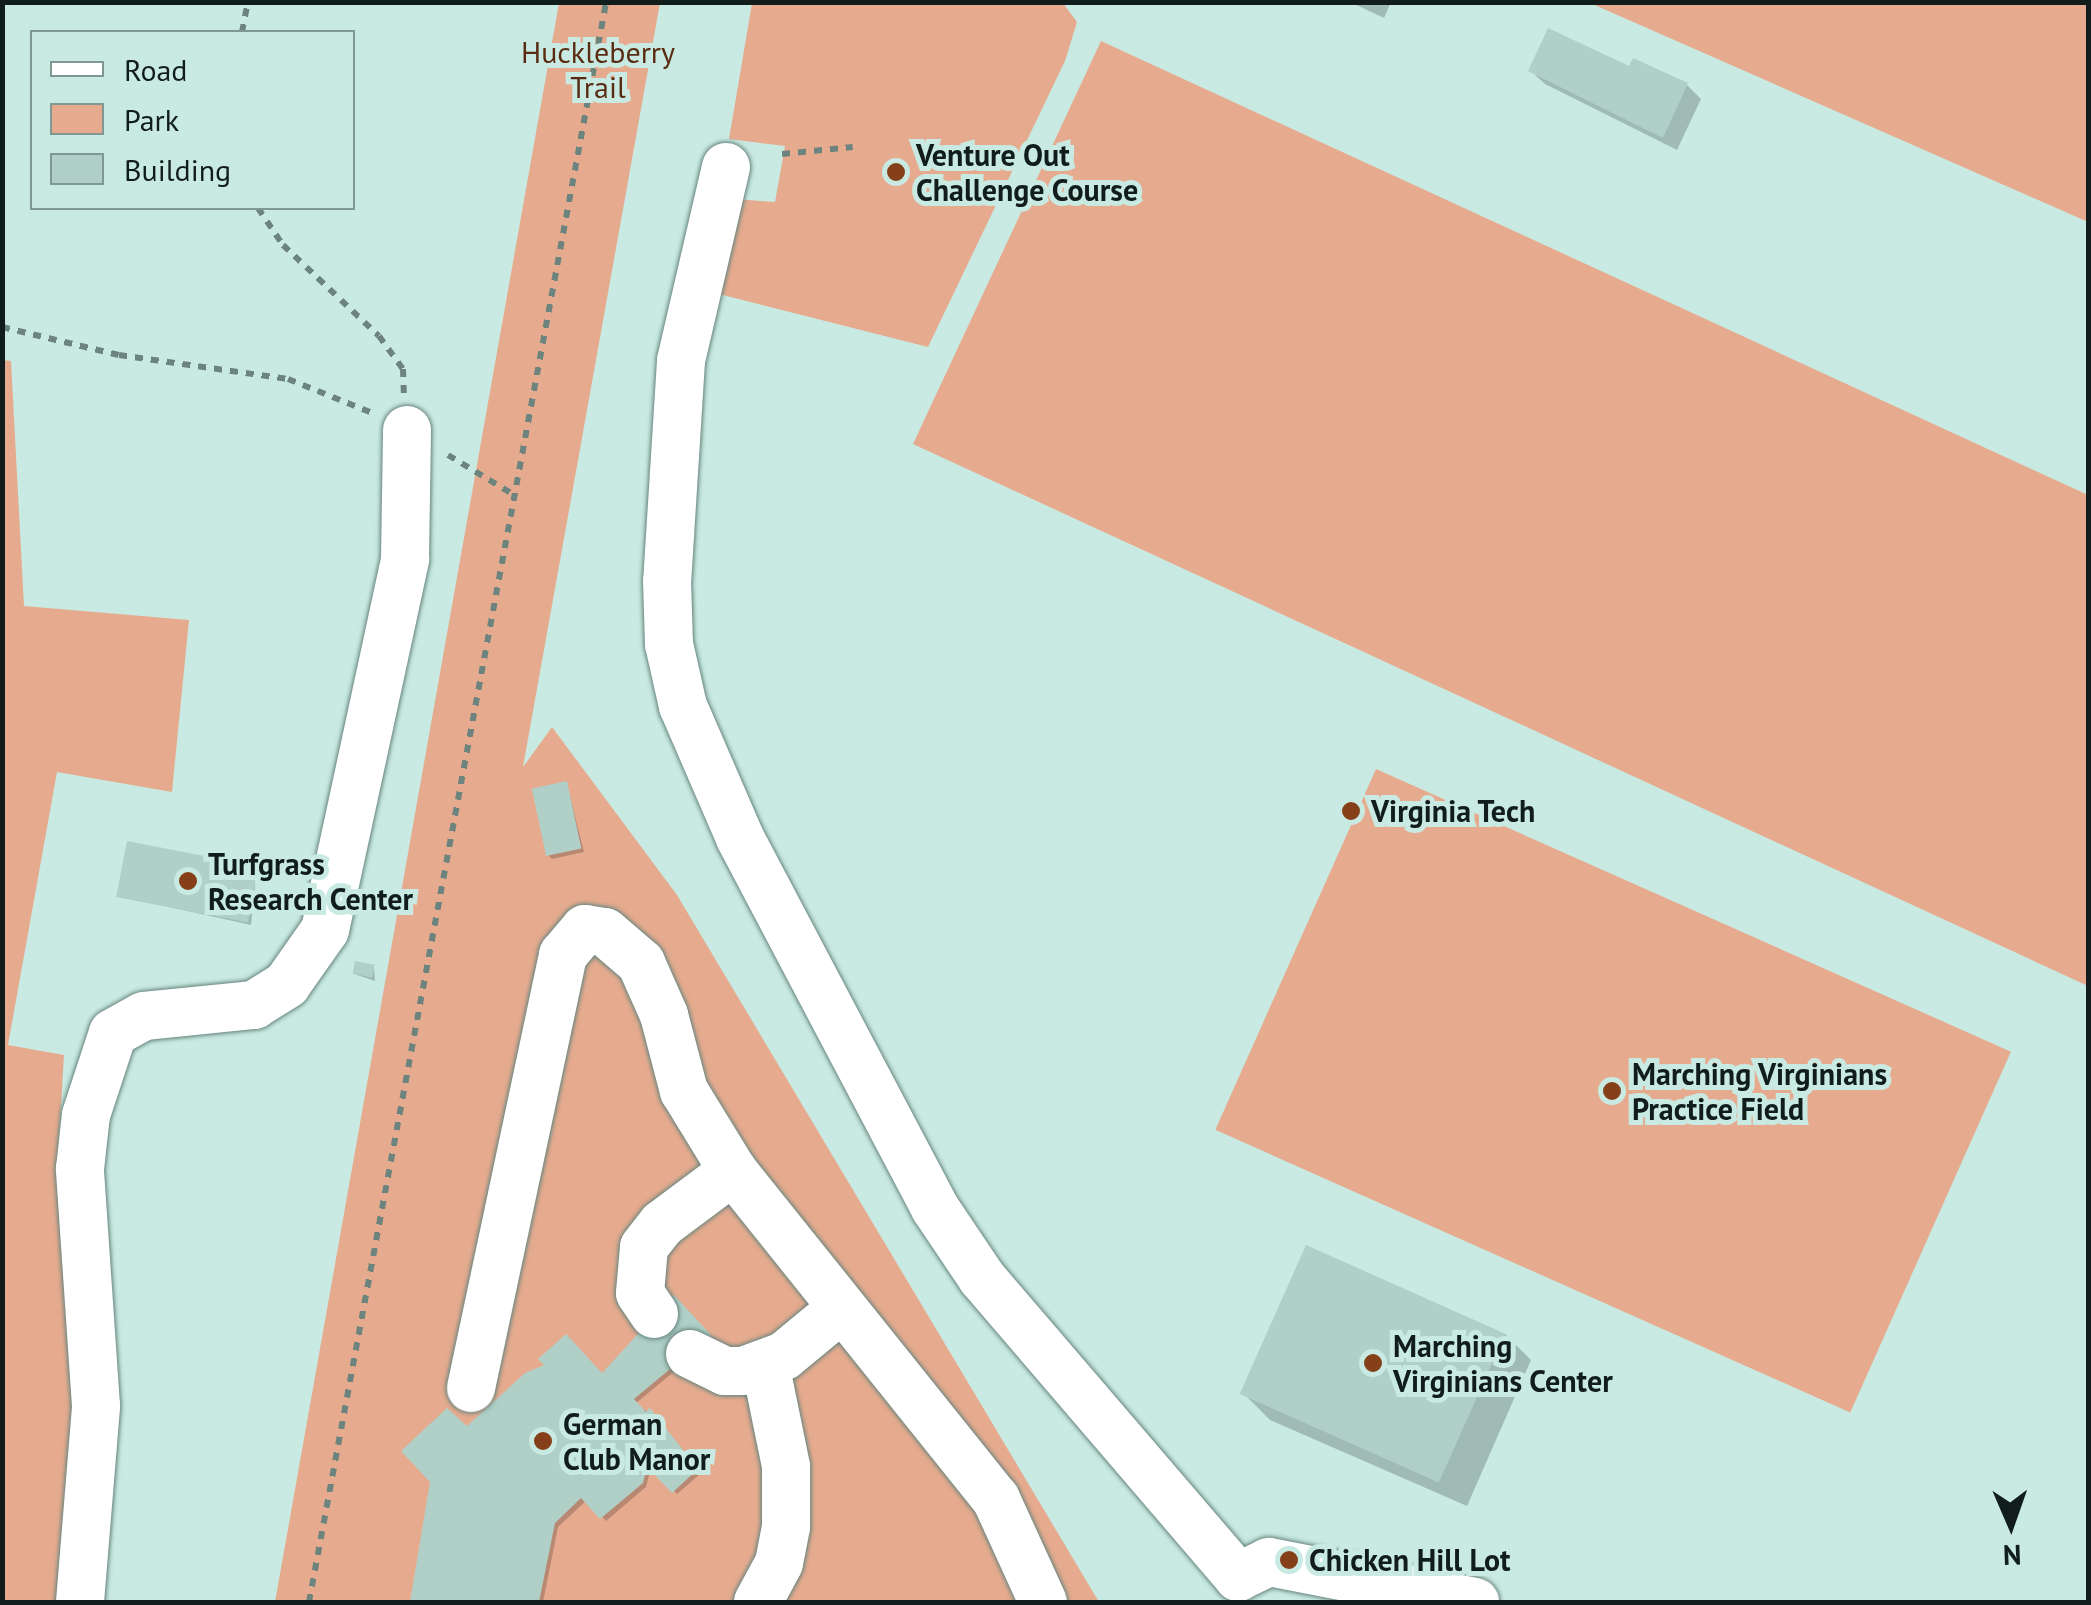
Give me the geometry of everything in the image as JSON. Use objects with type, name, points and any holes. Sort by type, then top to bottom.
[{"type":"lane","points":[[726,167],[682,362],[669,644],[683,706],[749,856],[935,1208],[982,1278],[1238,1576],[1269,1562],[1475,1602]]},
{"type":"lane","points":[[80,1602],[96,1406],[80,1169],[86,1116],[113,1032],[144,1016],[254,1005],[287,984],[326,930],[405,559],[407,430]]},
{"type":"lane","points":[[472,1388],[563,955],[585,930],[626,944],[641,963],[664,1014],[684,1091],[733,1171],[996,1499],[1043,1602]]},
{"type":"lane","points":[[654,1314],[640,1292],[644,1247],[677,1211],[733,1171]]},
{"type":"lane","points":[[690,1354],[725,1371],[764,1364],[784,1356],[842,1308]]},
{"type":"lane","points":[[758,1602],[779,1563],[786,1527],[786,1466],[764,1364]]},
{"type":"path","points":[[242,30],[248,2]]},
{"type":"path","points":[[309,1602],[606,2]]},
{"type":"path","points":[[782,154],[853,147]]},
{"type":"path","points":[[259,210],[283,245],[379,336],[403,370],[407,430]]},
{"type":"path","points":[[2,328],[119,355],[288,379],[407,430],[516,496]]},
{"type":"green space","name":"Huckleberry Trail","points":[[559,3],[660,3],[523,767],[552,727],[677,895],[1099,1602],[275,1602]]},
{"type":"green space","name":"Venture Out Challenge Course","points":[[752,3],[1063,3],[1077,22],[1065,61],[928,347],[719,294],[735,199],[775,202],[785,146],[729,139]]},
{"type":"green space","points":[[1590,3],[2088,3],[2088,222]]},
{"type":"green space","points":[[1101,41],[2088,495],[2088,986],[913,444]]},
{"type":"green space","points":[[2,360],[11,361],[24,606],[189,620],[172,792],[57,772],[8,1045],[64,1055],[59,1141],[73,1418],[63,1602],[2,1602]]},
{"type":"green space","name":"Marching Virginians Practice Field","points":[[1376,769],[2011,1052],[1850,1413],[1215,1130]]},
{"type":"building","points":[[1548,28],[1629,66],[1633,58],[1688,83],[1663,138],[1528,71]]},
{"type":"building","points":[[567,781],[581,848],[546,856],[532,788]]},
{"type":"building","name":"Turfgrass Research Center","points":[[127,841],[259,867],[248,923],[116,897]]},
{"type":"building","points":[[355,961],[375,965],[372,978],[353,974]]},
{"type":"building","name":"Marching Virginians Center","points":[[1306,1245],[1505,1334],[1439,1483],[1240,1394]]},
{"type":"building","name":"German Club Manor","points":[[674,1295],[711,1335],[634,1399],[646,1412],[650,1408],[698,1469],[672,1493],[647,1467],[643,1483],[600,1519],[581,1498],[555,1523],[539,1602],[410,1602],[430,1482],[401,1451],[447,1408],[467,1426],[525,1373],[544,1365],[538,1359],[566,1334],[602,1373]]},
{"type":"place","name":"Venture Out Challenge Course","points":[[896,172]]},
{"type":"place","name":"Virginia Tech","points":[[1351,811]]},
{"type":"place","name":"Turfgrass Research Center","points":[[188,881]]},
{"type":"place","name":"Marching Virginians Practice Field","points":[[1612,1091]]},
{"type":"place","name":"Marching Virginians Center","points":[[1373,1363]]},
{"type":"place","name":"German Club Manor","points":[[543,1441]]},
{"type":"place","name":"Chicken Hill Lot","points":[[1289,1560]]}]
